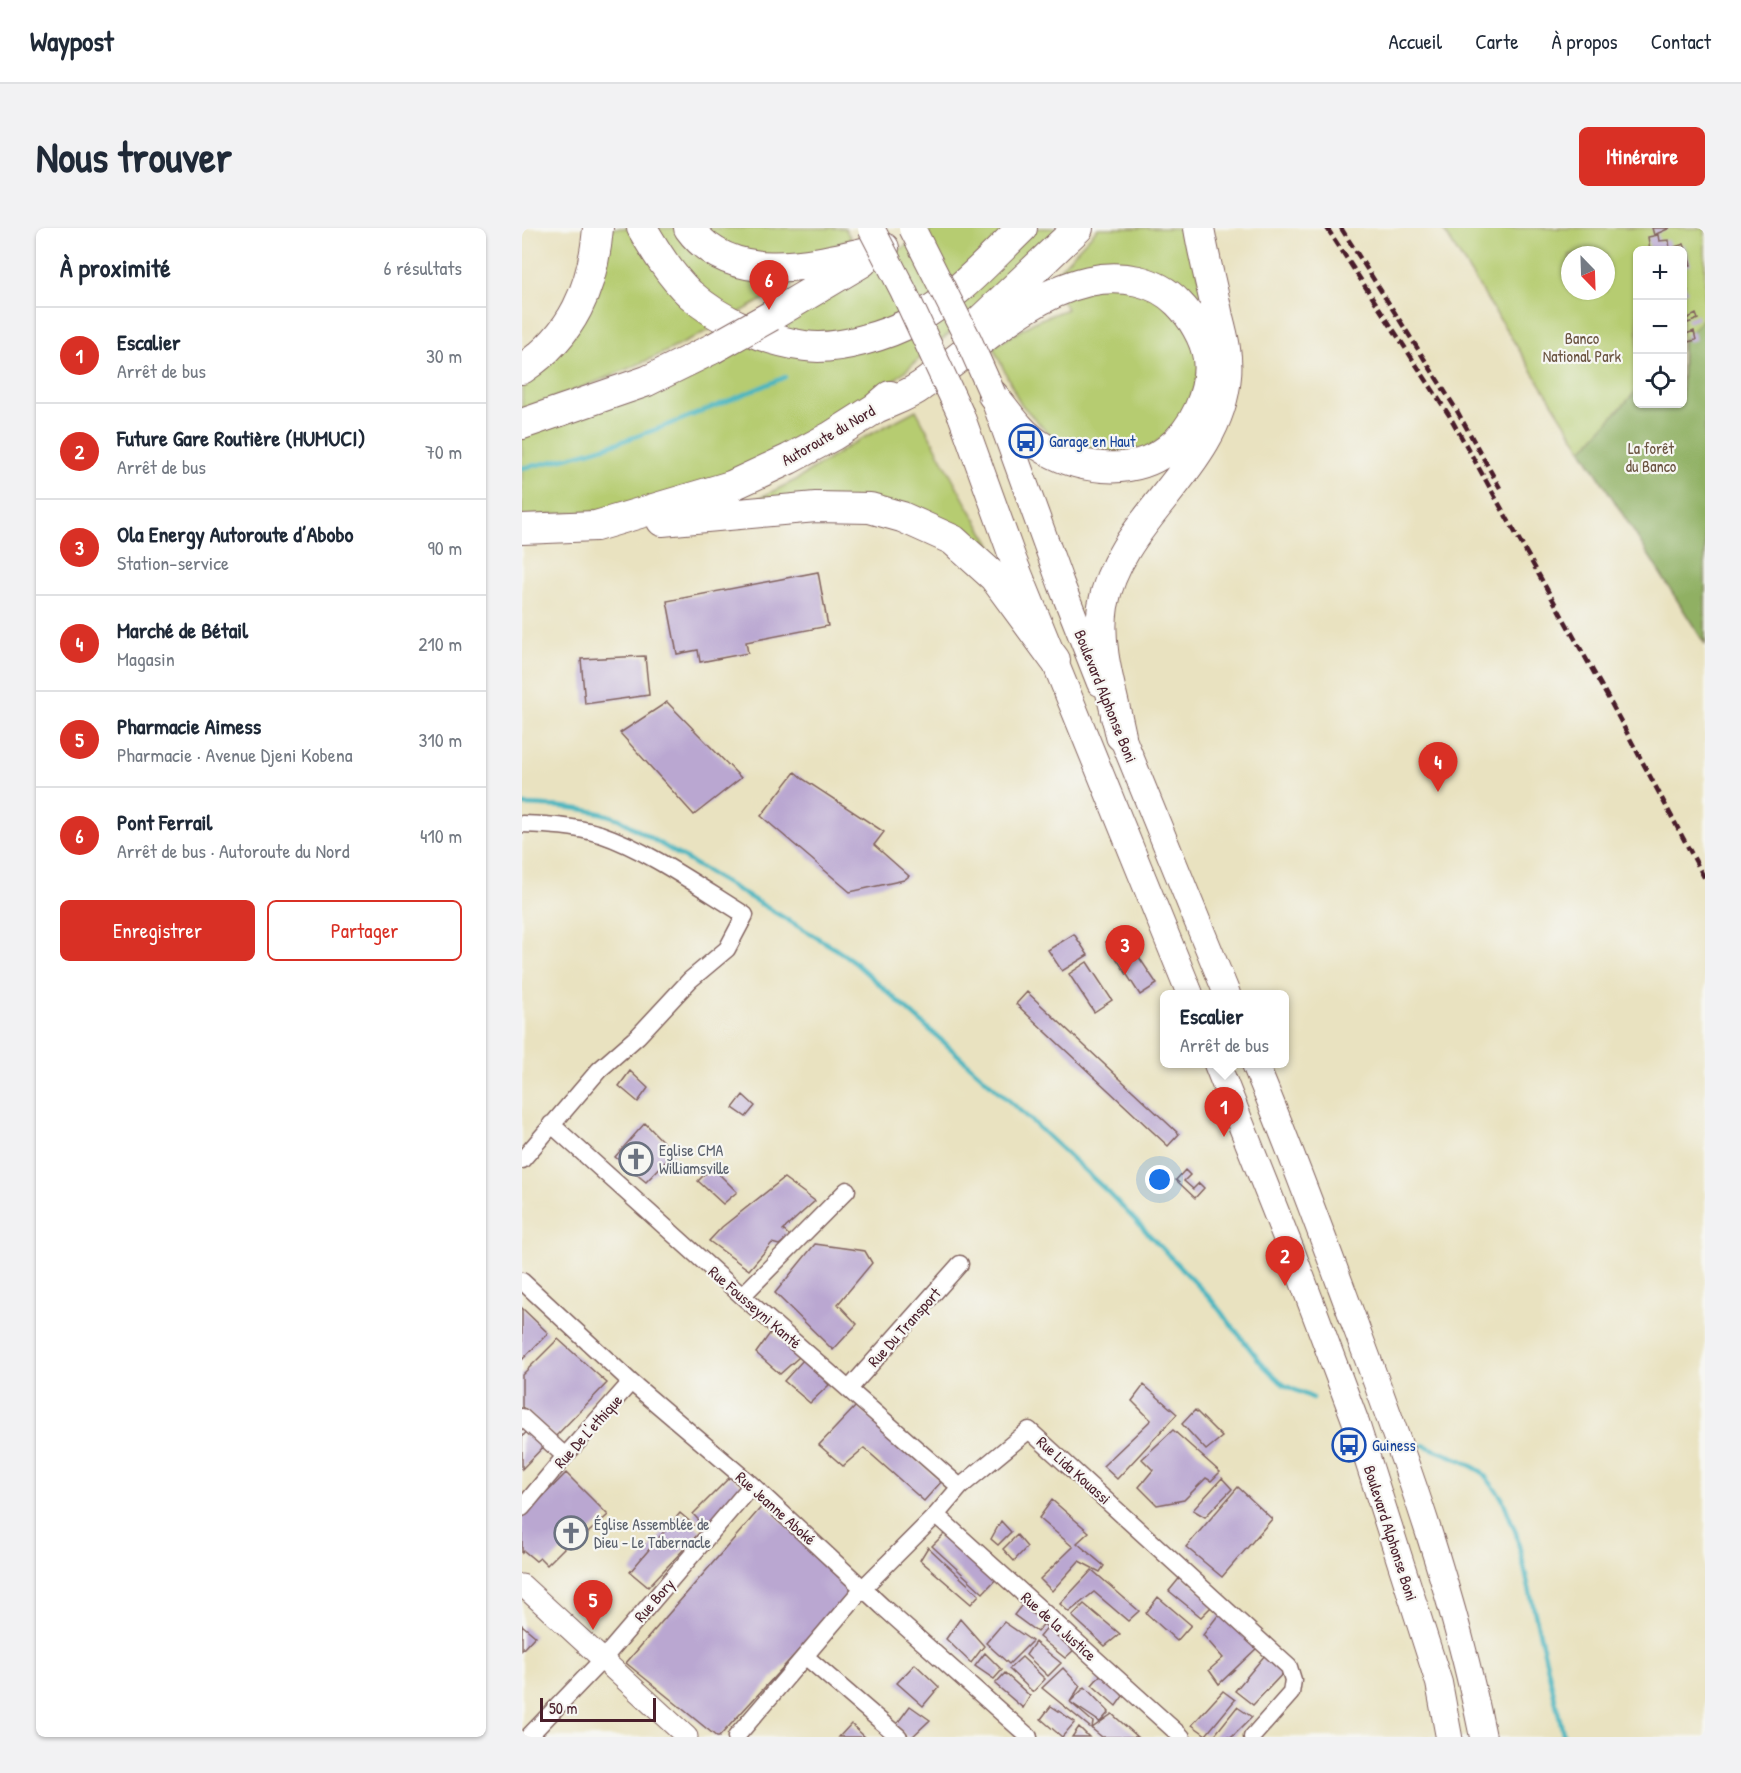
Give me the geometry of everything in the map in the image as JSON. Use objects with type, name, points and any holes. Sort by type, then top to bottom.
[{"type":"highway","points":[[522,369],[558,338],[575,314],[588,284],[596,251],[598,228]]},
{"type":"highway","points":[[642,228],[662,262],[688,293],[703,306],[719,317],[744,328],[773,339],[807,347],[842,345],[879,335],[913,322],[954,294],[1022,228]]},
{"type":"highway","points":[[689,228],[706,247],[725,258],[762,267],[822,262],[877,238],[913,228]]},
{"type":"highway","name":"Autoroute du Nord","points":[[522,529],[596,526],[731,486],[789,459],[876,408],[997,307],[1078,228]]},
{"type":"highway","points":[[1121,736],[1105,657],[1102,628],[1108,583],[1125,550],[1206,438],[1220,407],[1226,376],[1225,348],[1199,228]]},
{"type":"highway","points":[[522,424],[647,381],[712,349],[771,316],[877,238]]},
{"type":"highway","points":[[876,408],[919,388],[1030,306],[1058,290],[1091,281],[1114,278],[1143,281],[1167,291],[1186,310],[1198,330],[1208,358],[1206,389],[1198,411],[1186,433],[1166,451],[1143,462],[1127,466],[1100,468],[1081,465],[1038,445],[1024,433],[993,395]]},
{"type":"highway","points":[[596,526],[609,527],[672,519],[816,507],[870,508],[902,516],[952,540],[988,571],[1016,604],[1055,660]]},
{"type":"main road","name":"Boulevard Alphonse Boni","points":[[913,228],[993,395],[1061,584],[1225,990]]},
{"type":"main road","name":"Boulevard Alphonse Boni","points":[[877,238],[961,415],[1013,559],[1188,990]]},
{"type":"main road","name":"Boulevard Alphonse Boni","points":[[1219,1068],[1293,1255],[1355,1420],[1439,1683],[1449,1737]]},
{"type":"main road","points":[[1257,1068],[1283,1131],[1387,1409],[1436,1553],[1471,1678],[1483,1737]]},
{"type":"street","points":[[522,824],[556,825],[598,834],[630,846],[745,915],[727,949],[690,980],[638,1036],[599,1070],[522,1160]]},
{"type":"street","name":"Rue Fousseyni Kanté","points":[[551,1125],[960,1487]]},
{"type":"street","points":[[742,1296],[847,1190]]},
{"type":"street","name":"Rue Du Transport","points":[[849,1389],[960,1264]]},
{"type":"street","name":"Rue Jeanne Aboké","points":[[522,1281],[632,1382],[752,1485],[1029,1737]]},
{"type":"street","name":"Rue De L'ethique","points":[[522,1508],[565,1456],[632,1382]]},
{"type":"street","points":[[522,1416],[565,1456]]},
{"type":"street","name":"Rue Lida Kouassi","points":[[736,1737],[863,1588],[936,1515],[960,1487],[1029,1430],[1289,1667],[1293,1680],[1291,1693],[1252,1737]]},
{"type":"street","name":"Rue Bory","points":[[528,1737],[603,1659],[752,1485]]},
{"type":"street","name":"Rue de la Justice","points":[[936,1515],[1182,1737]]},
{"type":"street","points":[[522,1585],[687,1737]]},
{"type":"street","points":[[805,1656],[899,1737]]},
{"type":"green space","points":[[606,228],[845,228],[851,239],[826,249],[823,267],[703,333],[614,375],[522,409],[522,379]]},
{"type":"green space","points":[[934,228],[1067,228],[992,297],[885,388],[729,478],[610,510],[522,517],[522,436],[870,268]]},
{"type":"green space","points":[[1098,228],[1188,228],[1209,316],[1196,386],[1179,425],[1139,455],[1069,450],[1045,430],[1020,403],[993,347],[1036,321],[1067,309],[1050,279]]},
{"type":"green space","name":"Banco National Park","points":[[1442,228],[1705,228],[1705,644]]},
{"type":"green space","name":"La forêt du Banco","points":[[1705,317],[1705,644],[1582,450],[1633,394],[1633,408],[1687,408],[1687,337]]},
{"type":"green space","points":[[916,410],[966,503],[1000,560],[996,563],[973,542],[755,500],[798,479],[852,444]]},
{"type":"building","points":[[1652,228],[1670,228],[1654,235]]},
{"type":"building","points":[[1658,235],[1659,241],[1669,240],[1670,246],[1649,246],[1648,237]]},
{"type":"building","points":[[1687,253],[1691,265],[1687,266]]},
{"type":"building","points":[[1696,314],[1698,319],[1688,323],[1687,318]]},
{"type":"building","points":[[1694,331],[1696,340],[1688,342],[1687,334]]},
{"type":"building","points":[[818,572],[828,626],[746,642],[748,653],[700,662],[698,650],[677,654],[667,601]]},
{"type":"building","points":[[645,656],[649,695],[585,704],[581,659]]},
{"type":"building","points":[[667,702],[741,778],[694,815],[620,733]]},
{"type":"building","points":[[795,772],[884,832],[874,845],[909,876],[904,880],[850,892],[761,816]]},
{"type":"building","points":[[1122,932],[1157,984],[1140,995],[1106,942]]},
{"type":"building","points":[[1074,934],[1088,955],[1062,971],[1048,950]]},
{"type":"building","points":[[1087,962],[1112,1000],[1094,1012],[1069,974]]},
{"type":"building","points":[[1027,992],[1179,1134],[1168,1146],[1016,1004]]},
{"type":"building","points":[[630,1071],[648,1088],[638,1102],[619,1086]]},
{"type":"building","points":[[743,1095],[755,1106],[746,1117],[733,1108]]},
{"type":"building","points":[[645,1123],[674,1153],[646,1182],[615,1157]]},
{"type":"building","points":[[712,1167],[737,1192],[723,1204],[698,1181]]},
{"type":"building","points":[[1185,1170],[1190,1175],[1184,1181],[1193,1189],[1199,1183],[1204,1188],[1195,1198],[1176,1180]]},
{"type":"building","points":[[784,1178],[815,1201],[783,1230],[790,1236],[779,1245],[772,1243],[749,1270],[709,1241],[722,1227]]},
{"type":"building","points":[[815,1244],[865,1251],[872,1263],[838,1304],[857,1324],[833,1350],[775,1293]]},
{"type":"building","points":[[522,1308],[548,1333],[522,1360]]},
{"type":"building","points":[[771,1332],[799,1357],[780,1374],[756,1353]]},
{"type":"building","points":[[558,1339],[607,1383],[555,1437],[522,1407],[522,1375]]},
{"type":"building","points":[[804,1359],[829,1385],[810,1403],[784,1381]]},
{"type":"building","points":[[1144,1385],[1177,1414],[1117,1479],[1103,1466],[1151,1420],[1132,1401]]},
{"type":"building","points":[[856,1406],[941,1482],[924,1501],[864,1448],[843,1466],[819,1445]]},
{"type":"building","points":[[1195,1410],[1222,1437],[1206,1450],[1182,1424]]},
{"type":"building","points":[[530,1428],[548,1442],[522,1469],[522,1437]]},
{"type":"building","points":[[1173,1430],[1220,1472],[1211,1481],[1206,1478],[1184,1500],[1157,1505],[1139,1487],[1153,1470],[1142,1459]]},
{"type":"building","points":[[566,1473],[608,1515],[581,1539],[577,1535],[547,1565],[540,1558],[536,1561],[524,1551],[522,1553],[522,1518]]},
{"type":"building","points":[[731,1476],[747,1490],[709,1531],[693,1514]]},
{"type":"building","points":[[1222,1478],[1232,1489],[1205,1517],[1193,1510]]},
{"type":"building","points":[[1238,1487],[1272,1519],[1222,1577],[1186,1547]]},
{"type":"building","points":[[1052,1500],[1089,1532],[1077,1543],[1104,1566],[1100,1572],[1079,1561],[1052,1591],[1040,1579],[1073,1547],[1039,1518]]},
{"type":"building","points":[[764,1504],[854,1590],[717,1737],[626,1663]]},
{"type":"building","points":[[680,1513],[701,1531],[648,1587],[630,1572]]},
{"type":"building","points":[[1001,1521],[1011,1532],[998,1545],[991,1539]]},
{"type":"building","points":[[944,1534],[997,1578],[983,1593],[932,1546]]},
{"type":"building","points":[[1017,1535],[1027,1547],[1014,1561],[1003,1549]]},
{"type":"building","points":[[928,1547],[979,1595],[971,1604],[920,1560]]},
{"type":"building","points":[[1092,1570],[1139,1611],[1128,1621],[1094,1592],[1069,1612],[1060,1604]]},
{"type":"building","points":[[1182,1575],[1214,1604],[1201,1617],[1169,1591]]},
{"type":"building","points":[[1158,1597],[1191,1625],[1177,1641],[1146,1613]]},
{"type":"building","points":[[1024,1602],[1045,1622],[1037,1632],[1014,1615]]},
{"type":"building","points":[[1084,1604],[1120,1634],[1105,1646],[1072,1616]]},
{"type":"building","points":[[1222,1610],[1260,1645],[1219,1684],[1209,1670],[1223,1658],[1203,1635]]},
{"type":"building","points":[[960,1619],[984,1646],[971,1663],[946,1639]]},
{"type":"building","points":[[1004,1622],[1032,1641],[1009,1664],[986,1643]]},
{"type":"building","points":[[1050,1624],[1075,1649],[1065,1658],[1039,1637]]},
{"type":"building","points":[[522,1625],[535,1636],[522,1650]]},
{"type":"building","points":[[1035,1642],[1061,1663],[1048,1676],[1026,1655]]},
{"type":"building","points":[[985,1653],[1002,1670],[994,1679],[975,1666]]},
{"type":"building","points":[[1265,1655],[1285,1671],[1253,1705],[1235,1691]]},
{"type":"building","points":[[1022,1657],[1045,1679],[1033,1692],[1009,1669]]},
{"type":"building","points":[[915,1664],[939,1687],[923,1706],[897,1683]]},
{"type":"building","points":[[1063,1668],[1080,1686],[1070,1702],[1093,1722],[1092,1728],[1112,1714],[1138,1737],[1102,1737],[1042,1688]]},
{"type":"building","points":[[1103,1672],[1123,1696],[1116,1706],[1092,1685]]},
{"type":"building","points":[[1005,1673],[1030,1696],[1023,1708],[995,1684]]},
{"type":"building","points":[[1085,1687],[1109,1712],[1100,1722],[1070,1702]]},
{"type":"building","points":[[1223,1691],[1235,1700],[1206,1735],[1192,1725]]},
{"type":"building","points":[[910,1706],[930,1720],[912,1737],[907,1737],[896,1725]]},
{"type":"building","points":[[1051,1706],[1075,1722],[1062,1737],[1041,1719]]},
{"type":"building","points":[[1237,1707],[1252,1717],[1232,1737],[1213,1737]]},
{"type":"building","points":[[851,1724],[865,1737],[839,1737]]},
{"type":"building","points":[[1079,1727],[1089,1737],[1072,1737]]},
{"type":"waterway","points":[[522,468],[589,452],[655,430],[785,377]]},
{"type":"waterway","points":[[522,805],[584,810],[619,819],[852,960],[1109,1193],[1210,1298],[1262,1364],[1284,1385],[1313,1398]]},
{"type":"waterway","points":[[1423,1445],[1461,1460],[1482,1472],[1502,1498],[1516,1533],[1564,1737]]},
{"type":"railway","points":[[1327,228],[1449,415],[1611,703],[1705,879]]},
{"type":"railway","points":[[1341,228],[1456,409],[1500,488]]},
{"type":"place","name":"Pont Ferrail","points":[[769,310]]},
{"type":"place","name":"Garage en Haut","points":[[1026,441]]},
{"type":"place","name":"Marché de Bétail","points":[[1438,792]]},
{"type":"place","name":"Ola Energy Autoroute d’Abobo","points":[[1125,975]]},
{"type":"place","name":"Escalier","points":[[1224,1137]]},
{"type":"place","name":"Eglise CMA Williamsville","points":[[636,1159]]},
{"type":"place","name":"Future Gare Routière (HUMUCI)","points":[[1285,1286]]},
{"type":"place","name":"Guiness","points":[[1349,1445]]},
{"type":"place","name":"Église Assemblée de Dieu - Le Tabernacle","points":[[571,1533]]},
{"type":"place","name":"Pharmacie Aimess","points":[[593,1630]]}]
